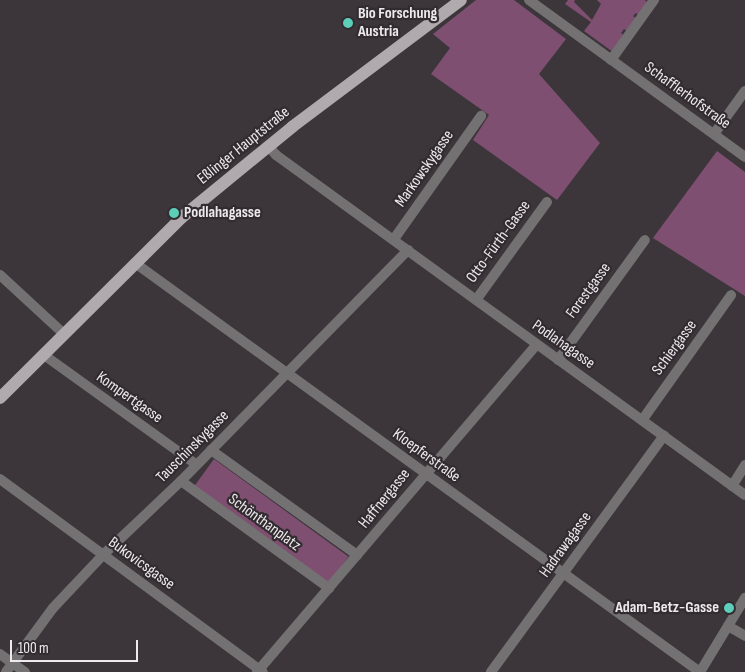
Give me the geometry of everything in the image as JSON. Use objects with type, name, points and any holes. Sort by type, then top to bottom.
[{"type":"main road","name":"Eßlinger Hauptstraße","points":[[0,398],[65,335],[168,229],[268,146],[461,0]]},
{"type":"street","name":"Schafflerhofstraße","points":[[529,0],[745,157]]},
{"type":"street","points":[[611,60],[654,0]]},
{"type":"street","points":[[714,134],[745,91]]},
{"type":"street","name":"Markowskygasse","points":[[394,239],[481,116]]},
{"type":"street","name":"Podlahagasse","points":[[268,146],[276,155],[745,495]]},
{"type":"street","name":"Otto-Fürth-Gasse","points":[[476,300],[547,202]]},
{"type":"street","name":"Forestgasse","points":[[558,360],[645,240]]},
{"type":"street","name":"Tauschinskygasse","points":[[6,672],[53,608],[103,555],[197,465],[408,250]]},
{"type":"street","name":"Kloepferstraße","points":[[136,263],[424,474],[700,672]]},
{"type":"street","points":[[0,275],[65,335]]},
{"type":"street","name":"Schiergasse","points":[[642,419],[731,295]]},
{"type":"street","name":"Haffnergasse","points":[[260,671],[424,474],[536,345]]},
{"type":"street","name":"Kompertgasse","points":[[44,355],[197,465]]},
{"type":"street","name":"Hadrawagasse","points":[[491,672],[664,436]]},
{"type":"street","name":"Schönthanplatz","points":[[211,450],[357,555]]},
{"type":"street","points":[[732,486],[745,465]]},
{"type":"street","name":"Bukovicsgasse","points":[[0,479],[260,671]]},
{"type":"street","name":"Schönthanplatz","points":[[181,481],[329,588]]},
{"type":"street","points":[[700,672],[745,598]]},
{"type":"street","points":[[728,626],[745,636]]},
{"type":"street","points":[[0,654],[25,672]]},
{"type":"shaded area","points":[[476,0],[514,0],[566,39],[539,74],[600,143],[557,200],[473,140],[489,115],[431,74],[450,48],[433,34]]},
{"type":"shaded area","points":[[568,0],[575,0],[574,2],[592,20],[601,4],[597,0],[645,0],[648,4],[640,16],[636,13],[633,16],[637,19],[628,32],[624,29],[621,33],[625,36],[613,52],[584,31],[591,22],[565,4]]},
{"type":"shaded area","points":[[717,151],[745,172],[745,296],[653,238]]},
{"type":"shaded area","points":[[214,459],[348,557],[328,584],[194,487]]},
{"type":"place","name":"Bio Forschung Austria","points":[[348,23]]},
{"type":"place","name":"Podlahagasse","points":[[174,213]]},
{"type":"place","name":"Adam-Betz-Gasse","points":[[729,608]]}]
